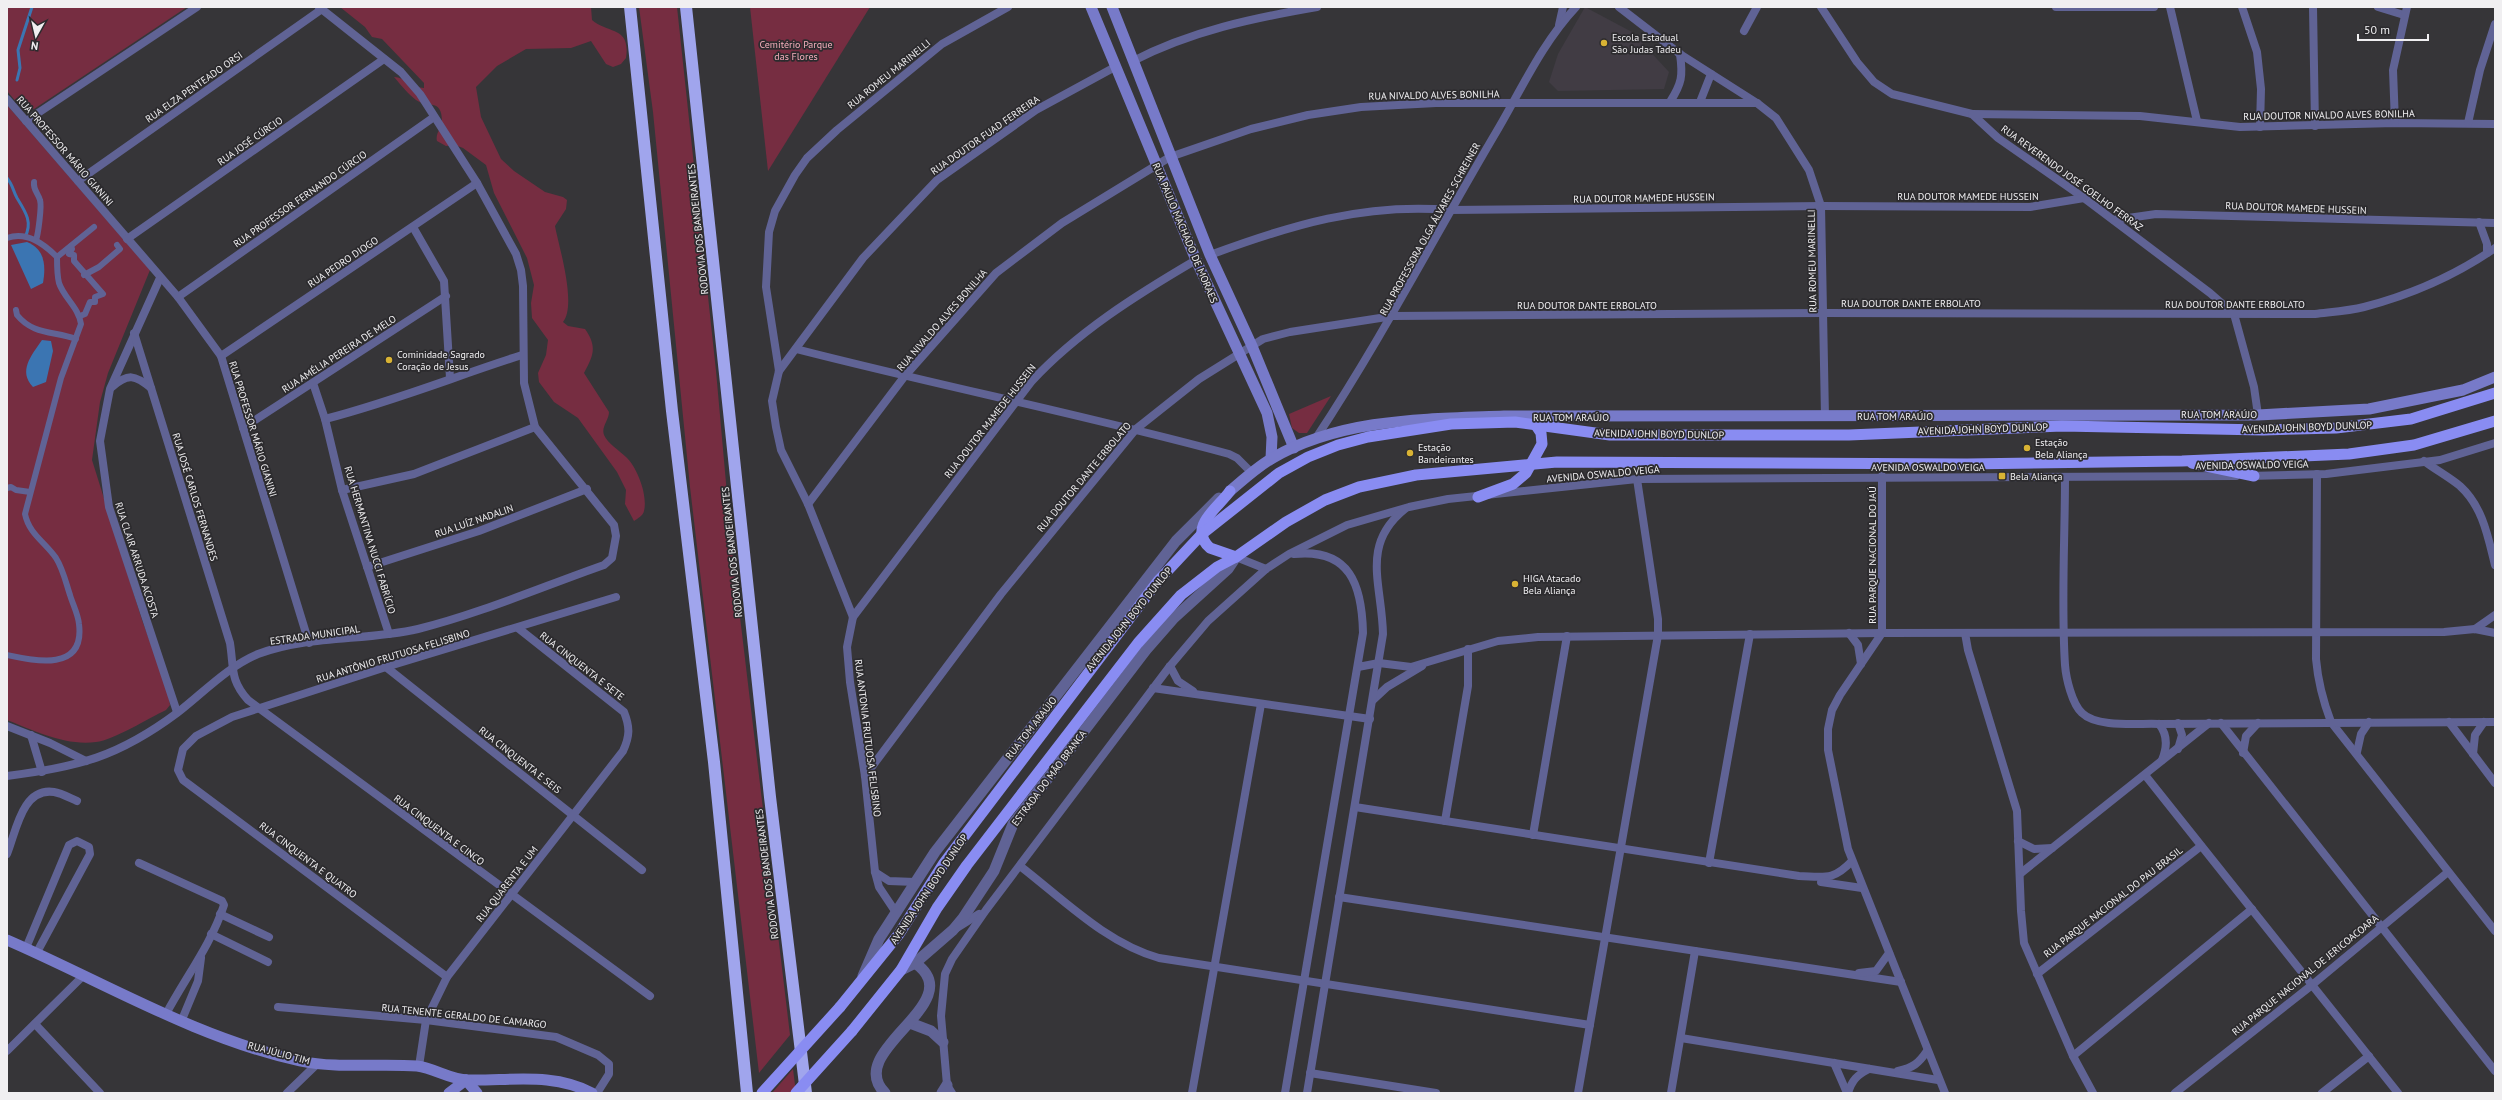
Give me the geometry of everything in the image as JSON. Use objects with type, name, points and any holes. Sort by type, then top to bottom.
[{"type":"highway","points":[[630,7],[672,411],[714,762],[747,1093]]},
{"type":"highway","name":"RODOVIA DOS BANDEIRANTES","points":[[686,7],[769,789],[806,1093]]},
{"type":"main road","name":"RUA PAULO MACHADO DE MORAES","points":[[1091,7],[1196,260],[1269,420],[1272,438],[1271,459]]},
{"type":"main road","name":"RUA PAULO MACHADO DE MORAES","points":[[1112,7],[1210,255],[1252,346],[1294,448]]},
{"type":"main road","name":"RUA TOM ARAÚJO","points":[[1294,448],[1316,438],[1351,428],[1438,419],[1504,416],[1825,417],[2139,413],[2258,415],[2369,409],[2463,390],[2495,377]]},
{"type":"main road","name":"AVENIDA JOHN BOYD DUNLOP","points":[[762,1093],[840,1007],[899,934],[944,863],[1158,580],[1202,534],[1279,473],[1308,457],[1368,437],[1451,424],[1515,422],[1610,435],[1849,435],[2102,425],[2189,430],[2336,428],[2411,419],[2495,393]]},
{"type":"main road","points":[[1504,416],[1515,422]]},
{"type":"main road","points":[[1428,428],[1438,419]]},
{"type":"main road","name":"AVENIDA JOHN BOYD DUNLOP","points":[[796,1093],[852,1031],[901,970],[937,908],[967,865],[1138,643],[1181,595],[1217,567],[1236,557],[1286,522],[1325,500],[1359,487],[1416,475],[1532,464],[1967,464],[2182,460],[2349,454],[2414,445],[2495,421]]},
{"type":"main road","points":[[1478,497],[1513,484],[1521,479],[1532,464],[1542,444],[1541,433],[1536,424]]},
{"type":"main road","points":[[1236,557],[1218,552],[1208,546],[1202,534],[1205,519],[1230,491],[1252,473],[1271,459],[1294,448]]},
{"type":"main road","points":[[2182,460],[2227,472],[2254,476]]},
{"type":"main road","name":"RUA JÚLIO TIM","points":[[7,940],[181,1022],[277,1055],[317,1064],[419,1066],[466,1080],[517,1078],[557,1080],[579,1086],[592,1093]]},
{"type":"main road","points":[[449,1093],[466,1080],[477,1093]]},
{"type":"street","points":[[26,121],[197,7]]},
{"type":"street","name":"RUA ROMEU MARINELLI","points":[[779,371],[766,287],[766,254],[769,232],[775,211],[795,175],[808,158],[837,130],[942,44],[1008,7]]},
{"type":"street","points":[[1133,61],[1180,40],[1236,22],[1317,7]]},
{"type":"street","name":"RUA PROFESSORA OLGA ÁLVARES SCHREINER","points":[[1559,28],[1563,7]]},
{"type":"street","name":"RUA ROMEU MARINELLI","points":[[1619,7],[1680,54],[1757,103],[1776,118],[1791,139],[1809,170],[1821,206],[1825,417]]},
{"type":"street","points":[[1744,31],[1757,7]]},
{"type":"street","name":"RUA REVERENDO JOSÉ COELHO FERRAZ","points":[[1821,7],[1857,62],[1874,82],[1892,94],[1972,114],[1998,138],[2114,220],[2210,293],[2234,314]]},
{"type":"street","points":[[2056,7],[2154,7]]},
{"type":"street","points":[[2170,7],[2197,121]]},
{"type":"street","points":[[2242,7],[2257,52],[2261,90],[2260,127]]},
{"type":"street","points":[[2313,7],[2315,126]]},
{"type":"street","points":[[2378,7],[2404,15]]},
{"type":"street","points":[[2395,123],[2394,70],[2404,15],[2407,7]]},
{"type":"street","points":[[321,8],[401,72],[420,94],[477,184],[516,254],[521,270],[524,307],[522,356],[524,383],[535,427],[587,489]]},
{"type":"street","name":"RUA ELZA PENTEADO ORSI","points":[[78,181],[321,8]]},
{"type":"street","name":"RUA PROFESSORA OLGA ÁLVARES SCHREINER","points":[[1316,438],[1392,316],[1450,210],[1552,36],[1572,8]]},
{"type":"street","points":[[2468,123],[2482,63],[2495,24]]},
{"type":"street","points":[[1670,102],[1680,86],[1682,72],[1680,54]]},
{"type":"street","name":"RUA JOSÉ CÚRCIO","points":[[127,239],[384,59]]},
{"type":"street","name":"RUA DOUTOR FUAD FERREIRA","points":[[779,371],[829,301],[863,258],[937,180],[1036,110],[1115,67]]},
{"type":"street","points":[[1700,102],[1711,74]]},
{"type":"street","name":"RUA PROFESSOR MÁRIO GIANINI","points":[[7,99],[160,278],[178,297],[221,356],[309,644]]},
{"type":"street","name":"RUA NIVALDO ALVES BONILHA","points":[[808,504],[904,377],[996,273],[1062,223],[1156,164],[1170,157],[1251,129],[1308,115],[1361,107],[1436,103],[1757,103]]},
{"type":"street","name":"RUA DOUTOR NIVALDO ALVES BONILHA","points":[[1972,114],[2140,116],[2197,121],[2240,127],[2395,123],[2495,124]]},
{"type":"street","name":"RUA PROFESSOR FERNANDO CÚRCIO","points":[[178,297],[434,117]]},
{"type":"street","points":[[34,182],[35,192],[41,205],[38,235],[36,240]]},
{"type":"street","name":"RUA PEDRO DIOGO","points":[[221,356],[477,184]]},
{"type":"street","name":"RUA DOUTOR MAMEDE HUSSEIN","points":[[1210,255],[1273,232],[1321,219],[1412,207],[1450,210],[1821,206],[2030,207],[2084,198]]},
{"type":"street","name":"RUA DOUTOR MAMEDE HUSSEIN","points":[[2114,220],[2156,214],[2495,223]]},
{"type":"street","points":[[2479,222],[2487,244],[2487,253]]},
{"type":"street","points":[[57,257],[94,227]]},
{"type":"street","points":[[413,227],[444,281],[450,378]]},
{"type":"street","points":[[7,238],[20,235],[36,240],[49,248],[57,257],[58,282],[80,316],[79,332],[61,378],[45,444],[26,508],[27,521],[32,532],[50,551],[59,564],[76,610],[79,633],[73,650],[55,661],[35,661],[7,655]]},
{"type":"street","points":[[71,246],[72,249],[69,254],[74,255],[74,261],[84,275],[102,294],[95,297],[95,302],[90,302],[85,314],[80,316]]},
{"type":"street","points":[[84,275],[99,267],[120,249],[116,246]]},
{"type":"street","name":"RUA DOUTOR DANTE ERBOLATO","points":[[865,776],[1001,594],[1136,429],[1199,379],[1263,340],[1290,332],[1392,316],[1823,313],[2315,314],[2363,307],[2453,274],[2495,248]]},
{"type":"street","name":"RUA DOUTOR MAMEDE HUSSEIN","points":[[853,617],[1030,382],[1055,357],[1153,286],[1196,260]]},
{"type":"street","name":"RUA CLAIR ARRUDA ACOSTA","points":[[160,278],[110,389],[100,441],[109,507],[177,712]]},
{"type":"street","name":"RUA AMÉLIA PEREIRA DE MELO","points":[[243,428],[446,296]]},
{"type":"street","points":[[16,310],[17,316],[30,328],[42,333],[50,332],[76,339]]},
{"type":"street","points":[[2234,314],[2254,386],[2258,415]]},
{"type":"street","name":"RUA JOSÉ CARLOS FERNANDES","points":[[134,333],[230,643],[233,667]]},
{"type":"street","points":[[796,349],[904,377],[1136,429],[1229,454],[1237,458],[1252,473]]},
{"type":"street","points":[[325,419],[372,407],[450,378],[522,356]]},
{"type":"street","points":[[779,371],[772,401],[776,427],[782,450],[808,504],[853,617]]},
{"type":"street","points":[[110,389],[122,378],[131,377],[139,378],[151,388]]},
{"type":"street","name":"RUA HERMANTINA NUCCI FABRÍCIO","points":[[313,383],[325,419],[342,490],[389,634]]},
{"type":"street","points":[[342,490],[414,474],[535,427]]},
{"type":"street","name":"AVENIDA OSWALDO VEIGA","points":[[986,910],[1153,688],[1208,621],[1266,569],[1289,554],[1347,525],[1408,506],[1637,479],[1882,476],[2254,476],[2317,474],[2440,460],[2495,443]]},
{"type":"street","points":[[2424,461],[2459,485],[2471,498],[2483,520],[2495,565]]},
{"type":"street","points":[[2317,474],[2317,672],[2322,696],[2332,722],[2357,752],[2495,931]]},
{"type":"street","name":"RUA PARQUE NACIONAL DO JAÚ","points":[[1882,476],[1882,633]]},
{"type":"street","points":[[2065,477],[2065,633],[2067,675],[2082,713],[2092,719],[2104,722],[2159,724],[2495,722]]},
{"type":"street","points":[[1578,1093],[1607,937],[1658,635],[1637,479]]},
{"type":"street","points":[[7,488],[12,487],[16,490],[30,492]]},
{"type":"street","name":"ESTRADA MUNICIPAL","points":[[7,776],[42,772],[86,762],[110,754],[135,742],[177,712],[233,667],[258,654],[309,644],[389,634],[441,622],[604,564],[612,558],[615,548],[616,536],[614,525],[587,489]]},
{"type":"street","name":"RUA LUÍZ NADALIN","points":[[367,567],[479,531],[587,489]]},
{"type":"street","name":"RUA TOM ARAÚJO","points":[[859,984],[878,938],[935,852],[1176,540],[1211,505],[1230,491]]},
{"type":"street","points":[[1307,1093],[1383,634],[1376,560],[1378,546],[1384,531],[1393,519],[1408,506]]},
{"type":"street","points":[[1285,1093],[1363,633],[1363,614],[1360,594],[1355,582],[1346,570],[1327,556],[1306,553],[1289,554]]},
{"type":"street","points":[[1236,557],[1266,569]]},
{"type":"street","name":"ESTRADA DO MÃO BRANCA","points":[[901,970],[914,963],[953,930],[994,871],[1013,824],[1146,650],[1174,618],[1228,569],[1236,557]]},
{"type":"street","name":"RUA ANTÔNIO FRUTUOSA FELISBINO","points":[[183,749],[196,736],[212,726],[261,708],[386,667],[616,597]]},
{"type":"street","points":[[2475,629],[2495,615]]},
{"type":"street","name":"RUA ANTONIA FRUTUOSA FELISBINO","points":[[853,617],[847,648],[865,776],[875,872],[879,887],[895,911]]},
{"type":"street","name":"RUA CINQUENTA E SETE","points":[[518,628],[624,712],[628,723]]},
{"type":"street","points":[[1358,667],[1379,663],[1400,667],[1424,664],[1468,649],[1498,642],[1567,636],[1849,633],[2444,632],[2475,629],[2495,633]]},
{"type":"street","points":[[1849,633],[1858,645],[1861,664]]},
{"type":"street","points":[[1882,633],[1840,695],[1832,710],[1828,729],[1828,750],[1852,861],[1901,982],[1938,1080],[1945,1093]]},
{"type":"street","points":[[1965,633],[1968,650],[2017,811],[2021,873],[2020,911],[2024,943],[2073,1056],[2093,1093]]},
{"type":"street","points":[[1709,863],[1750,634]]},
{"type":"street","points":[[1533,835],[1567,636]]},
{"type":"street","points":[[1445,821],[1468,686],[1468,649]]},
{"type":"street","points":[[1373,700],[1387,688],[1424,664]]},
{"type":"street","points":[[1170,666],[1181,683],[1199,694]]},
{"type":"street","name":"RUA CINQUENTA E CINCO","points":[[233,667],[235,683],[248,700],[261,708],[511,896],[650,996]]},
{"type":"street","name":"RUA CINQUENTA E SEIS","points":[[386,667],[642,870]]},
{"type":"street","points":[[1153,688],[1370,719]]},
{"type":"street","points":[[1192,1093],[1261,704]]},
{"type":"street","points":[[2357,752],[2361,734],[2369,722]]},
{"type":"street","points":[[2449,722],[2495,783]]},
{"type":"street","points":[[2473,754],[2475,735],[2484,722]]},
{"type":"street","name":"RUA QUARENTA E UM","points":[[419,1066],[426,1020],[447,977],[623,751],[629,738],[628,723]]},
{"type":"street","points":[[2177,750],[2182,735],[2178,723]]},
{"type":"street","points":[[2221,723],[2242,753],[2495,1071]]},
{"type":"street","points":[[2242,753],[2246,736],[2258,723]]},
{"type":"street","points":[[2159,724],[2166,741],[2166,748],[2162,761]]},
{"type":"street","points":[[2021,873],[2210,724]]},
{"type":"street","points":[[7,726],[31,735],[86,762]]},
{"type":"street","points":[[31,735],[42,772]]},
{"type":"street","name":"RUA CINQUENTA E QUATRO","points":[[183,749],[179,759],[178,770],[183,780],[447,977]]},
{"type":"street","points":[[2145,775],[2398,1093]]},
{"type":"street","points":[[8,849],[23,811],[33,796],[46,792],[54,792],[77,801]]},
{"type":"street","points":[[1355,807],[1799,876],[1862,888]]},
{"type":"street","points":[[77,841],[84,844],[89,848],[90,854],[31,951],[69,845],[77,841]]},
{"type":"street","points":[[2018,841],[2034,849],[2053,848]]},
{"type":"street","name":"RUA PARQUE NACIONAL DO PAU BRASIL","points":[[2037,974],[2201,846]]},
{"type":"street","points":[[1799,876],[1832,878],[1841,873],[1852,861]]},
{"type":"street","points":[[139,863],[222,901],[224,905],[201,958],[198,982],[181,1022]]},
{"type":"street","points":[[1020,866],[1116,940],[1136,952],[1159,958],[1214,967],[1590,1026]]},
{"type":"street","points":[[875,872],[889,881],[915,882]]},
{"type":"street","name":"RUA PARQUE NACIONAL DE JERICOACOARA","points":[[2175,1093],[2312,985],[2380,926],[2448,872]]},
{"type":"street","points":[[1339,897],[1901,982]]},
{"type":"street","points":[[2073,1056],[2252,909]]},
{"type":"street","points":[[953,930],[962,927],[986,910]]},
{"type":"street","points":[[947,1090],[943,1042],[942,994],[946,974],[952,959],[986,910]]},
{"type":"street","points":[[220,914],[269,937]]},
{"type":"street","points":[[211,934],[268,962]]},
{"type":"street","points":[[1671,1093],[1695,951]]},
{"type":"street","points":[[1842,974],[1867,973],[1876,971],[1889,953]]},
{"type":"street","points":[[166,1014],[186,977],[201,958]]},
{"type":"street","points":[[885,1093],[877,1076],[879,1060],[883,1052],[910,1023],[925,1002],[929,990],[928,979],[923,969],[914,963]]},
{"type":"street","points":[[7,1051],[83,976]]},
{"type":"street","name":"RUA TENENTE GERALDO DE CAMARGO","points":[[278,1007],[426,1020],[549,1035],[575,1044],[598,1055],[608,1064],[609,1074],[597,1093]]},
{"type":"street","points":[[910,1023],[931,1031],[943,1042]]},
{"type":"street","points":[[35,1024],[100,1093]]},
{"type":"street","points":[[1681,1038],[1938,1080]]},
{"type":"street","points":[[1893,1072],[1910,1069],[1919,1063],[1928,1051]]},
{"type":"street","points":[[2322,1093],[2369,1056]]},
{"type":"street","points":[[1834,1063],[1847,1093]]},
{"type":"street","points":[[287,1093],[317,1064]]},
{"type":"street","points":[[1847,1093],[1858,1074],[1869,1069]]},
{"type":"street","points":[[1310,1073],[1436,1093]]},
{"type":"shaded area","name":"Escola Estadual São Judas Tadeu","points":[[1585,7],[1632,32],[1669,72],[1664,89],[1558,91],[1549,82],[1558,54]]},
{"type":"green space","points":[[7,7],[187,7],[34,109],[18,104],[7,91]]},
{"type":"green space","points":[[340,7],[591,7],[592,20],[617,32],[625,41],[627,48],[626,58],[621,64],[613,67],[606,64],[591,41],[571,48],[526,49],[497,66],[476,87],[481,117],[501,159],[514,171],[545,192],[563,197],[567,200],[566,209],[555,226],[568,290],[567,314],[563,322],[568,326],[585,329],[593,346],[592,356],[584,373],[609,412],[604,426],[604,435],[634,467],[643,490],[645,504],[644,511],[641,516],[634,521],[625,504],[626,490],[617,472],[578,418],[554,402],[539,382],[538,373],[546,355],[548,340],[532,318],[531,303],[534,285],[527,258],[494,193],[486,165],[463,148],[455,145],[446,146],[437,141],[437,135],[442,121],[441,114],[437,106],[416,100],[394,77],[398,77],[420,88],[424,88],[424,83],[382,39],[372,37],[365,27]]},
{"type":"green space","points":[[639,7],[677,7],[716,371],[732,550],[790,1035],[759,1073],[690,487],[653,112]]},
{"type":"green space","name":"Cemitério Parque das Flores","points":[[750,7],[870,7],[768,171]]},
{"type":"green space","points":[[7,105],[150,270],[108,373],[100,402],[92,460],[142,620],[167,688],[170,705],[166,710],[131,728],[112,737],[96,742],[84,743],[62,740],[39,733],[7,720]]},
{"type":"green space","points":[[1331,396],[1307,433],[1299,433],[1292,428],[1289,414]]},
{"type":"green space","points":[[793,1069],[796,1093],[772,1093]]},
{"type":"water","points":[[27,242],[38,249],[44,264],[43,283],[31,289],[11,245]]},
{"type":"water","points":[[42,340],[51,341],[53,351],[46,382],[33,387],[29,381],[26,369],[30,358]]},
{"type":"waterway","points":[[17,80],[20,68],[18,50],[32,7]]},
{"type":"waterway","points":[[7,178],[11,183],[27,217],[28,226],[25,237]]},
{"type":"place","name":"Escola Estadual São Judas Tadeu","points":[[1604,43]]},
{"type":"place","name":"Cominidade Sagrado Coração de Jesus","points":[[389,360]]},
{"type":"place","name":"Estação Bela Aliança","points":[[2027,448]]},
{"type":"place","name":"Estação Bandeirantes","points":[[1410,453]]},
{"type":"place","name":"Bela Aliança","points":[[2002,476]]},
{"type":"place","name":"HIGA Atacado Bela Aliança","points":[[1515,584]]}]
